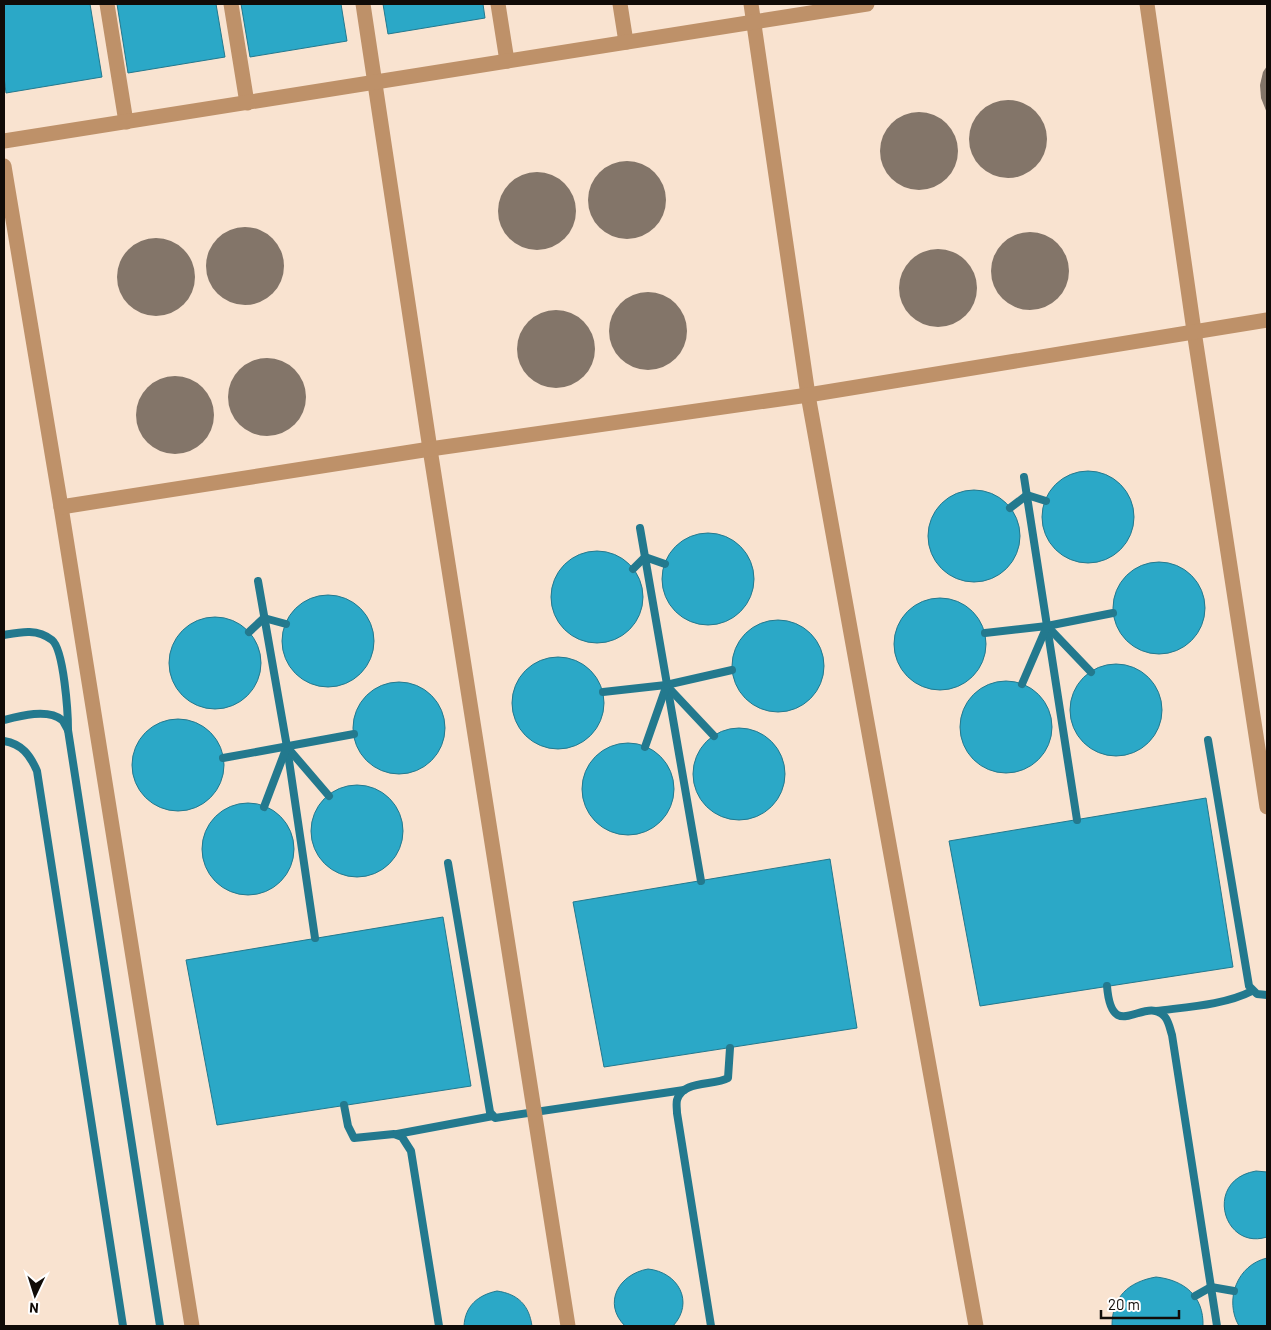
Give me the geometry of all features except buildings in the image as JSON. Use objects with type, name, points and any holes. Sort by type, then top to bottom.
[{"type":"lane","points":[[107,4],[126,122]]},
{"type":"lane","points":[[231,4],[247,103]]},
{"type":"lane","points":[[363,4],[430,450],[568,1326]]},
{"type":"lane","points":[[498,4],[507,62]]},
{"type":"lane","points":[[620,4],[626,42]]},
{"type":"lane","points":[[751,4],[808,395],[976,1326]]},
{"type":"lane","points":[[4,141],[867,4]]},
{"type":"lane","points":[[1147,4],[1194,331],[1267,807]]},
{"type":"lane","points":[[4,166],[61,507],[192,1326]]},
{"type":"lane","points":[[61,507],[430,450],[808,395],[1267,320]]},
{"type":"shaded area","points":[[4,4],[1267,4],[1267,1326],[4,1326]]},
{"type":"water","points":[[4,4],[90,4],[102,77],[6,93],[4,77]]},
{"type":"water","points":[[117,4],[216,4],[225,57],[128,73]]},
{"type":"water","points":[[241,4],[341,4],[347,41],[250,57]]},
{"type":"water","points":[[383,4],[483,4],[485,18],[388,34]]},
{"type":"water","points":[[1088,471],[1105,475],[1120,485],[1130,500],[1134,517],[1130,534],[1120,549],[1105,559],[1088,563],[1071,559],[1056,549],[1046,534],[1042,517],[1046,500],[1056,485],[1071,475]]},
{"type":"water","points":[[974,490],[991,494],[1006,504],[1016,519],[1020,536],[1016,553],[1006,568],[991,578],[974,582],[957,578],[942,568],[932,553],[928,536],[932,519],[942,504],[957,494]]},
{"type":"water","points":[[708,533],[725,537],[740,547],[750,562],[754,579],[750,596],[740,611],[725,621],[708,625],[691,621],[676,611],[666,596],[662,579],[666,562],[676,547],[691,537]]},
{"type":"water","points":[[597,551],[614,555],[629,565],[639,580],[643,597],[639,614],[629,629],[614,639],[597,643],[580,639],[565,629],[555,614],[551,597],[555,580],[565,565],[580,555]]},
{"type":"water","points":[[1159,562],[1176,566],[1191,576],[1201,591],[1205,608],[1201,625],[1191,640],[1176,650],[1159,654],[1142,650],[1127,640],[1117,625],[1113,608],[1117,591],[1127,576],[1142,566]]},
{"type":"water","points":[[328,595],[345,599],[360,609],[370,624],[374,641],[370,658],[360,673],[345,683],[328,687],[311,683],[296,673],[286,658],[282,641],[286,624],[296,609],[311,599]]},
{"type":"water","points":[[940,598],[957,602],[972,612],[982,627],[986,644],[982,661],[972,676],[957,686],[940,690],[923,686],[908,676],[898,661],[894,644],[898,627],[908,612],[923,602]]},
{"type":"water","points":[[215,617],[232,621],[247,631],[257,646],[261,663],[257,680],[247,695],[232,705],[215,709],[198,705],[183,695],[173,680],[169,663],[173,646],[183,631],[198,621]]},
{"type":"water","points":[[778,620],[795,624],[810,634],[820,649],[824,666],[820,683],[810,698],[795,708],[778,712],[761,708],[746,698],[736,683],[732,666],[736,649],[746,634],[761,624]]},
{"type":"water","points":[[558,657],[575,661],[590,671],[600,686],[604,703],[600,720],[590,735],[575,745],[558,749],[541,745],[526,735],[516,720],[512,703],[516,686],[526,671],[541,661]]},
{"type":"water","points":[[1116,664],[1133,668],[1148,678],[1158,693],[1162,710],[1158,727],[1148,742],[1133,752],[1116,756],[1099,752],[1084,742],[1074,727],[1070,710],[1074,693],[1084,678],[1099,668]]},
{"type":"water","points":[[1006,681],[1023,685],[1038,695],[1048,710],[1052,727],[1048,744],[1038,759],[1023,769],[1006,773],[989,769],[974,759],[964,744],[960,727],[964,710],[974,695],[989,685]]},
{"type":"water","points":[[399,682],[416,686],[431,696],[441,711],[445,728],[441,745],[431,760],[416,770],[399,774],[382,770],[367,760],[357,745],[353,728],[357,711],[367,696],[382,686]]},
{"type":"water","points":[[178,719],[195,723],[210,733],[220,748],[224,765],[220,782],[210,797],[195,807],[178,811],[161,807],[146,797],[136,782],[132,765],[136,748],[146,733],[161,723]]},
{"type":"water","points":[[739,728],[756,732],[771,742],[781,757],[785,774],[781,791],[771,806],[756,816],[739,820],[722,816],[707,806],[697,791],[693,774],[697,757],[707,742],[722,732]]},
{"type":"water","points":[[628,743],[645,747],[660,757],[670,772],[674,789],[670,806],[660,821],[645,831],[628,835],[611,831],[596,821],[586,806],[582,789],[586,772],[596,757],[611,747]]},
{"type":"water","points":[[357,785],[374,789],[389,799],[399,814],[403,831],[399,848],[389,863],[374,873],[357,877],[340,873],[325,863],[315,848],[311,831],[315,814],[325,799],[340,789]]},
{"type":"water","points":[[1206,798],[1233,967],[980,1006],[949,841]]},
{"type":"water","points":[[248,803],[265,807],[280,817],[290,832],[294,849],[290,866],[280,881],[265,891],[248,895],[231,891],[216,881],[206,866],[202,849],[206,832],[216,817],[231,807]]},
{"type":"water","points":[[830,859],[857,1028],[604,1067],[573,902]]},
{"type":"water","points":[[443,917],[471,1086],[217,1125],[186,960]]},
{"type":"water","points":[[1256,1171],[1267,1172],[1267,1237],[1252,1239],[1239,1234],[1230,1225],[1225,1213],[1225,1200],[1229,1187],[1239,1177]]},
{"type":"water","points":[[1267,1258],[1267,1326],[1239,1326],[1233,1305],[1236,1285],[1248,1268]]},
{"type":"water","points":[[648,1269],[659,1271],[668,1276],[680,1290],[683,1298],[683,1307],[673,1326],[625,1326],[618,1317],[615,1299],[622,1283],[638,1272]]},
{"type":"water","points":[[1156,1277],[1175,1282],[1190,1291],[1200,1306],[1203,1326],[1112,1326],[1115,1307],[1124,1292],[1137,1283]]},
{"type":"water","points":[[497,1291],[517,1298],[525,1306],[532,1326],[464,1326],[467,1313],[474,1302],[484,1295]]},
{"type":"waterway","points":[[1024,477],[1077,820]]},
{"type":"waterway","points":[[1010,508],[1027,495],[1046,501]]},
{"type":"waterway","points":[[640,528],[701,881]]},
{"type":"waterway","points":[[633,569],[645,557],[665,564]]},
{"type":"waterway","points":[[258,581],[287,747],[315,938]]},
{"type":"waterway","points":[[985,633],[1047,626],[1113,613]]},
{"type":"waterway","points":[[249,632],[264,618],[286,624]]},
{"type":"waterway","points":[[1047,626],[1091,672]]},
{"type":"waterway","points":[[1022,684],[1047,626]]},
{"type":"waterway","points":[[4,635],[34,632],[52,640],[60,656],[68,730]]},
{"type":"waterway","points":[[603,692],[666,685],[732,670]]},
{"type":"waterway","points":[[666,685],[714,736]]},
{"type":"waterway","points":[[645,747],[666,687]]},
{"type":"waterway","points":[[4,720],[33,714],[49,714],[62,720],[68,730],[160,1326]]},
{"type":"waterway","points":[[223,758],[354,734]]},
{"type":"waterway","points":[[1208,740],[1249,986],[1257,994],[1267,995]]},
{"type":"waterway","points":[[4,741],[10,742],[25,751],[37,771],[123,1326]]},
{"type":"waterway","points":[[287,747],[329,796]]},
{"type":"waterway","points":[[264,807],[286,749]]},
{"type":"waterway","points":[[448,863],[490,1112],[495,1118],[684,1090]]},
{"type":"waterway","points":[[1107,986],[1110,1004],[1115,1013],[1122,1016],[1157,1011],[1168,1021],[1172,1035],[1217,1326]]},
{"type":"waterway","points":[[1156,1011],[1218,1002],[1252,991]]},
{"type":"waterway","points":[[711,1326],[677,1113],[677,1100],[685,1089],[728,1078],[730,1048]]},
{"type":"waterway","points":[[344,1105],[348,1126],[354,1138],[394,1134],[402,1137],[411,1151],[439,1326]]},
{"type":"waterway","points":[[397,1134],[493,1116]]},
{"type":"waterway","points":[[1195,1296],[1211,1287],[1234,1291]]}]
